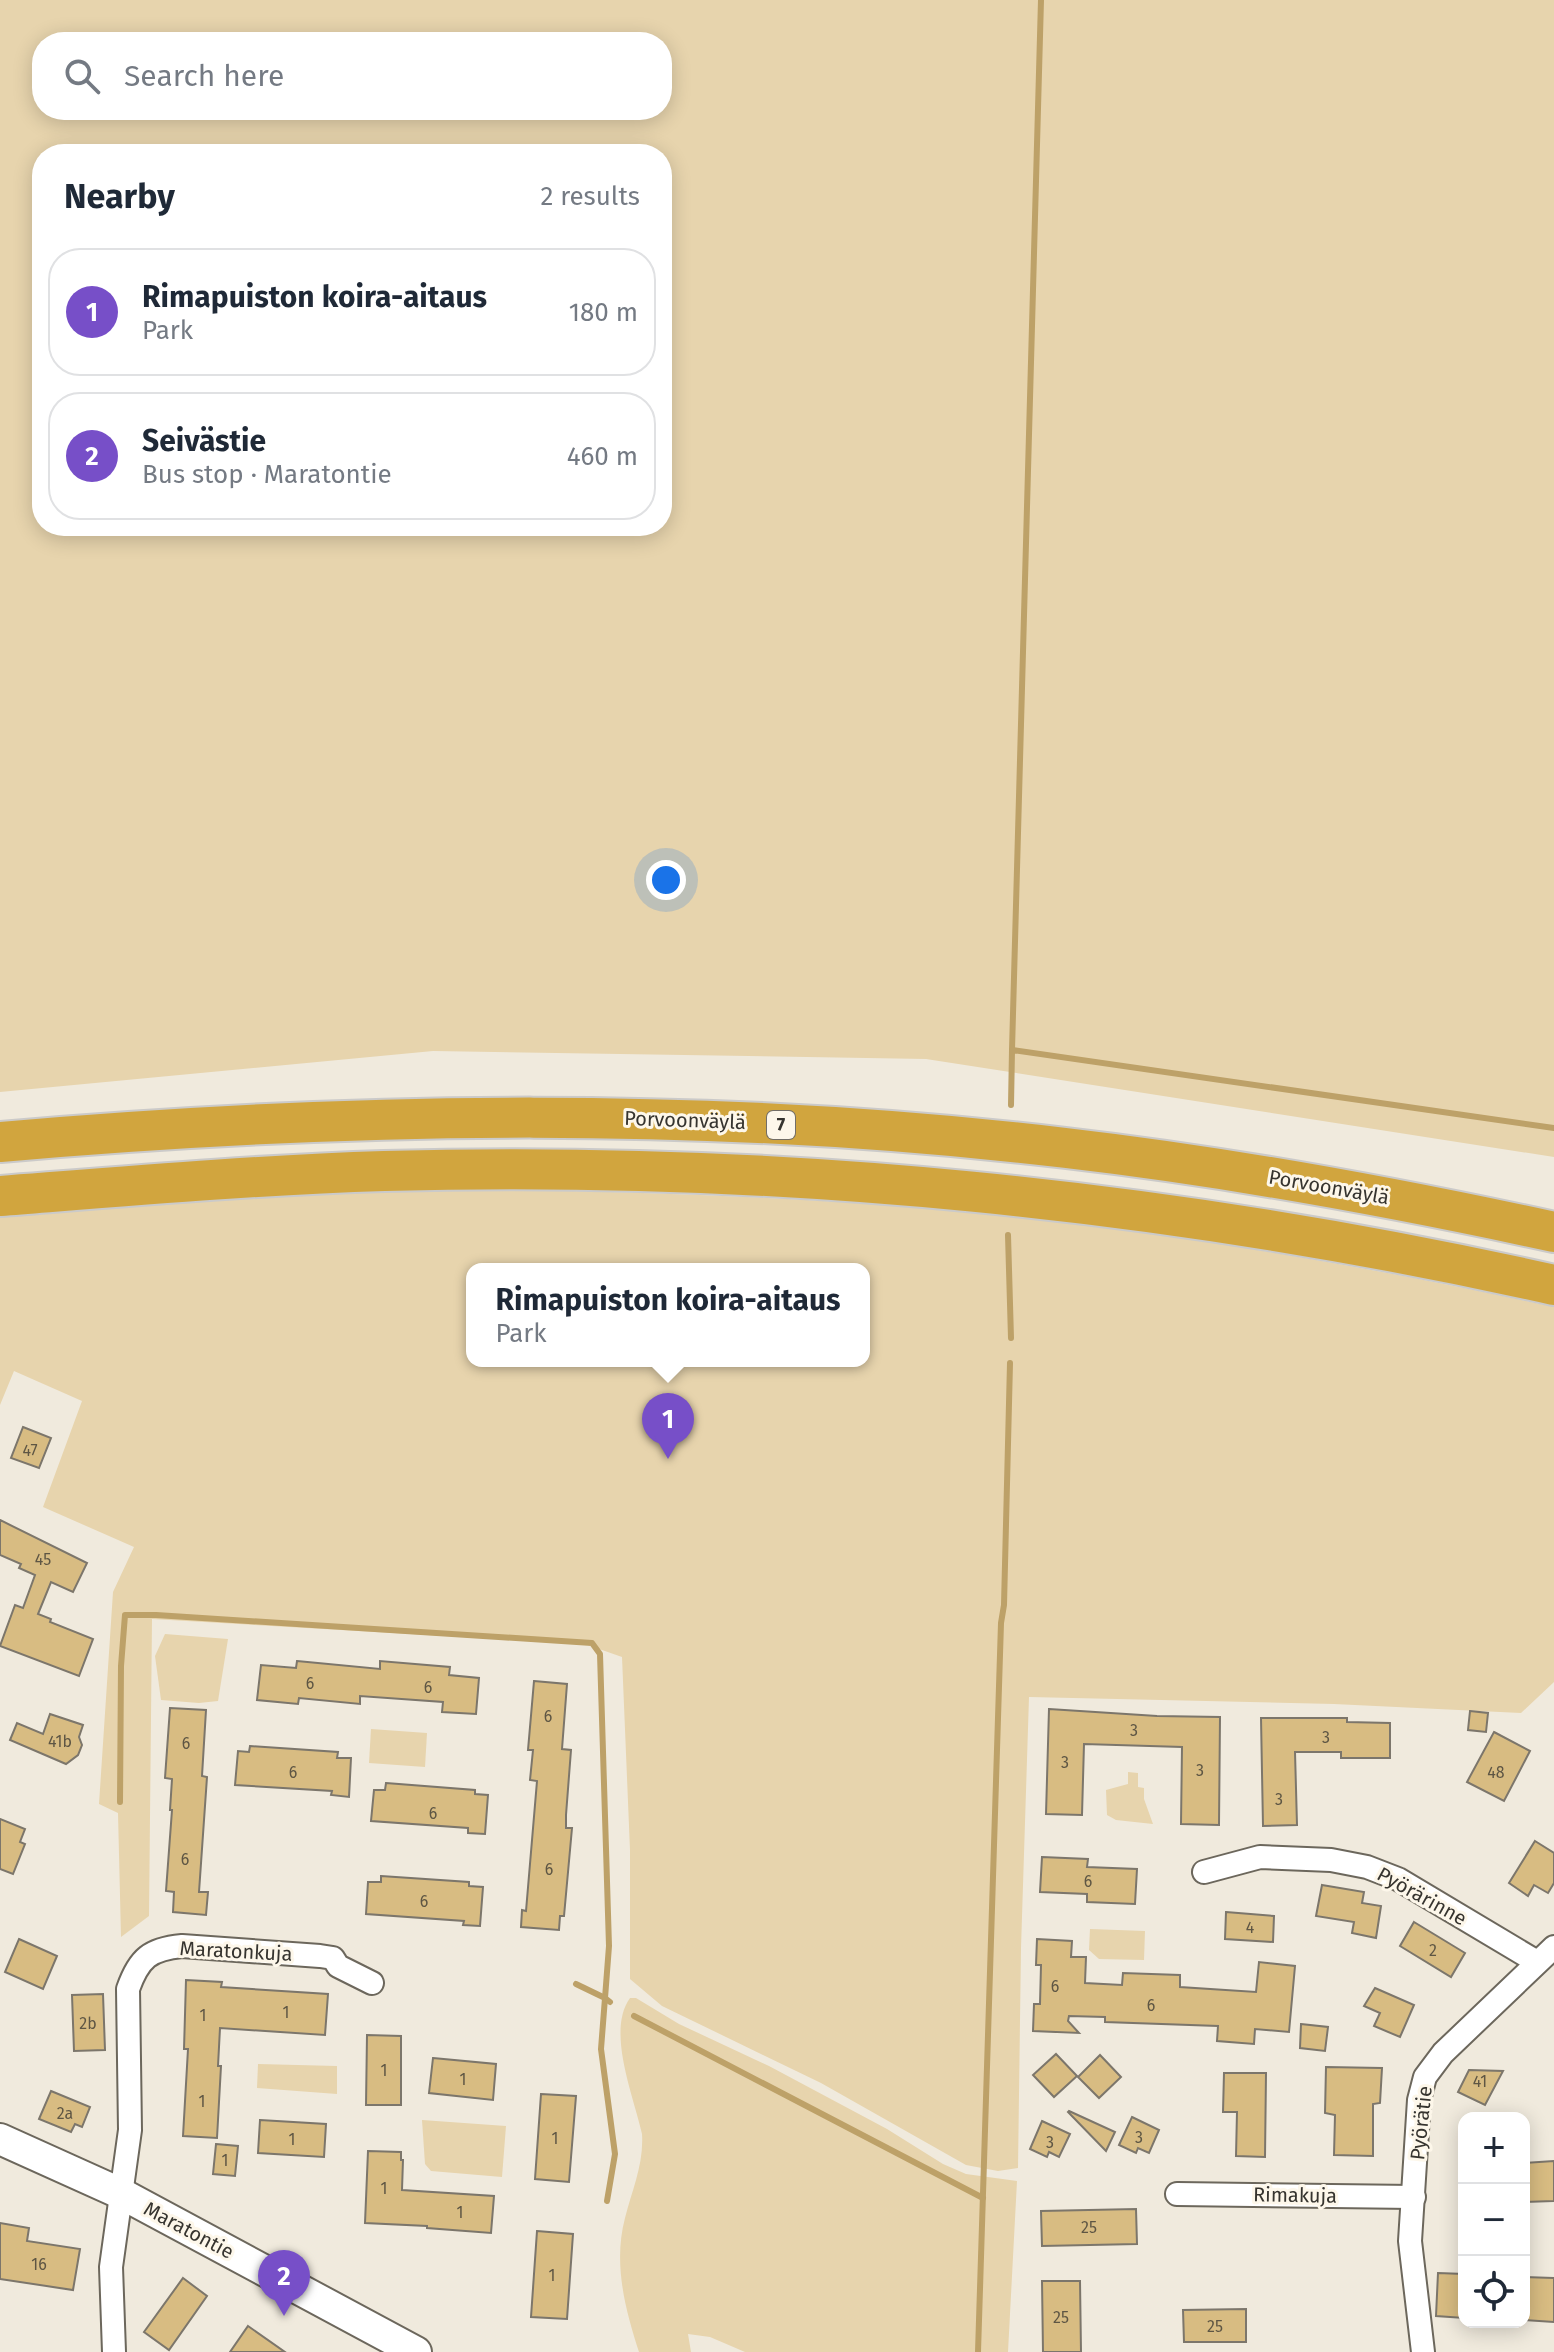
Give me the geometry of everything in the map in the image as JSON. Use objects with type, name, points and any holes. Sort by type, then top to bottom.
[{"type":"highway","name":"Porvoonväylä","points":[[0,1142],[213,1126],[408,1118],[549,1116],[733,1122],[959,1138],[1160,1160],[1281,1178],[1554,1232]]},
{"type":"highway","points":[[0,1196],[222,1179],[384,1171],[731,1175],[1056,1200],[1312,1238],[1554,1285]]},
{"type":"main road","name":"Maratontie","points":[[0,2139],[122,2194],[416,2352]]},
{"type":"street","name":"Pyörärinne","points":[[1204,1872],[1260,1857],[1331,1860],[1367,1867],[1398,1879],[1546,1955]]},
{"type":"street","name":"Maratonkuja","points":[[114,2352],[111,2267],[130,2130],[128,1989],[134,1972],[152,1952],[182,1946],[333,1958],[338,1966],[372,1983]]},
{"type":"street","name":"Pyörätie","points":[[1423,2352],[1410,2241],[1419,2100],[1425,2077],[1443,2053],[1546,1955]]},
{"type":"street","name":"Rimakuja","points":[[1177,2194],[1414,2197]]},
{"type":"shaded area","points":[[0,0],[1554,0],[1554,1157],[926,1059],[433,1051],[0,1092]]},
{"type":"shaded area","points":[[495,1189],[871,1204],[1163,1235],[1398,1275],[1554,1307],[1554,1682],[1521,1713],[1334,1704],[1029,1697],[1018,2168],[998,2171],[966,2165],[821,2083],[662,2006],[630,1979],[630,1850],[622,1657],[585,1644],[152,1619],[149,1916],[121,1937],[118,1813],[99,1804],[113,1592],[134,1547],[43,1507],[82,1401],[14,1371],[0,1405],[0,1217],[255,1196]]},
{"type":"shaded area","points":[[165,1634],[228,1639],[218,1701],[161,1700],[155,1656]]},
{"type":"shaded area","points":[[371,1729],[427,1733],[425,1767],[369,1763]]},
{"type":"shaded area","points":[[1128,1772],[1138,1773],[1138,1787],[1144,1788],[1144,1799],[1153,1824],[1116,1820],[1107,1815],[1106,1790],[1128,1784]]},
{"type":"shaded area","points":[[1090,1929],[1145,1931],[1144,1960],[1099,1959],[1089,1950]]},
{"type":"shaded area","points":[[630,1998],[636,1998],[679,2024],[769,2066],[887,2129],[943,2164],[966,2174],[1017,2181],[1008,2352],[745,2352],[710,2337],[688,2334],[691,2352],[639,2352],[625,2303],[620,2269],[625,2218],[642,2145],[621,2046],[623,2012]]},
{"type":"shaded area","points":[[258,2064],[337,2066],[337,2094],[257,2088]]},
{"type":"shaded area","points":[[422,2120],[506,2126],[502,2177],[431,2171],[425,2164]]},
{"type":"building","points":[[23,1427],[51,1438],[39,1468],[11,1458]]},
{"type":"building","points":[[0,1520],[87,1563],[73,1592],[51,1582],[38,1614],[93,1639],[79,1676],[0,1646],[15,1605],[23,1608],[35,1575],[19,1568],[21,1564],[0,1555]]},
{"type":"building","points":[[297,1661],[380,1669],[380,1661],[450,1667],[449,1675],[479,1678],[476,1714],[442,1712],[443,1702],[360,1696],[360,1704],[299,1698],[298,1704],[257,1700],[261,1665],[296,1668]]},
{"type":"building","points":[[534,1681],[567,1684],[562,1749],[571,1750],[566,1828],[572,1828],[564,1916],[560,1916],[559,1930],[521,1927],[522,1910],[526,1911],[537,1781],[530,1780],[533,1750],[528,1750]]},
{"type":"building","points":[[170,1708],[206,1710],[202,1776],[207,1777],[199,1892],[208,1892],[206,1915],[173,1912],[174,1892],[166,1891],[172,1810],[172,1779],[165,1778]]},
{"type":"building","points":[[1049,1709],[1220,1717],[1219,1825],[1181,1824],[1182,1747],[1084,1744],[1082,1815],[1046,1814]]},
{"type":"building","points":[[1470,1711],[1488,1713],[1486,1732],[1468,1730]]},
{"type":"building","points":[[50,1714],[83,1725],[78,1755],[66,1764],[10,1740],[17,1723],[43,1734]]},
{"type":"building","points":[[1261,1718],[1347,1718],[1347,1722],[1390,1723],[1390,1758],[1341,1758],[1341,1752],[1295,1752],[1297,1825],[1263,1826]]},
{"type":"building","points":[[1494,1732],[1530,1751],[1504,1801],[1467,1782]]},
{"type":"building","points":[[250,1746],[338,1752],[337,1758],[351,1758],[349,1797],[331,1795],[332,1791],[235,1785],[238,1751],[249,1752]]},
{"type":"building","points":[[386,1783],[475,1790],[475,1794],[488,1795],[485,1834],[468,1833],[468,1828],[371,1821],[374,1790],[385,1790]]},
{"type":"building","points":[[0,1819],[25,1829],[20,1842],[25,1844],[13,1874],[0,1869]]},
{"type":"building","points":[[1535,1841],[1554,1853],[1554,1883],[1548,1893],[1534,1885],[1528,1896],[1509,1883]]},
{"type":"building","points":[[1042,1857],[1088,1859],[1087,1867],[1137,1869],[1135,1904],[1087,1902],[1087,1894],[1040,1892]]},
{"type":"building","points":[[381,1876],[469,1882],[469,1886],[483,1887],[480,1926],[463,1925],[464,1921],[366,1914],[368,1882],[381,1882]]},
{"type":"building","points":[[1322,1885],[1364,1892],[1362,1903],[1381,1906],[1376,1938],[1352,1933],[1354,1922],[1316,1916]]},
{"type":"building","points":[[1226,1912],[1274,1916],[1273,1942],[1225,1939]]},
{"type":"building","points":[[1414,1922],[1465,1953],[1451,1977],[1400,1946]]},
{"type":"building","points":[[19,1939],[57,1956],[43,1989],[5,1972]]},
{"type":"building","points":[[1037,1939],[1072,1941],[1071,1957],[1086,1957],[1085,1983],[1122,1985],[1123,1973],[1180,1975],[1180,1987],[1256,1992],[1259,1962],[1295,1966],[1289,2032],[1255,2029],[1254,2044],[1217,2041],[1218,2026],[1105,2022],[1105,2017],[1069,2016],[1068,2021],[1079,2033],[1033,2031],[1034,2004],[1040,2004],[1041,1965],[1036,1965]]},
{"type":"building","points":[[186,1980],[222,1982],[221,1987],[328,1994],[325,2035],[220,2028],[217,2138],[183,2136],[188,2049],[184,2049]]},
{"type":"building","points":[[1375,1988],[1414,2005],[1400,2037],[1374,2026],[1380,2013],[1364,2006]]},
{"type":"building","points":[[103,1994],[105,2050],[74,2051],[72,1995]]},
{"type":"building","points":[[1301,2024],[1328,2027],[1325,2051],[1300,2048]]},
{"type":"building","points":[[367,2035],[401,2036],[401,2105],[366,2105]]},
{"type":"building","points":[[1056,2054],[1077,2076],[1054,2097],[1033,2075]]},
{"type":"building","points":[[1100,2055],[1121,2077],[1099,2098],[1078,2077]]},
{"type":"building","points":[[433,2058],[496,2064],[493,2100],[429,2093]]},
{"type":"building","points":[[1326,2067],[1382,2068],[1380,2103],[1373,2104],[1373,2156],[1334,2155],[1335,2115],[1325,2113]]},
{"type":"building","points":[[1469,2070],[1503,2071],[1485,2105],[1458,2092]]},
{"type":"building","points":[[1224,2073],[1266,2073],[1265,2157],[1236,2156],[1237,2112],[1223,2112]]},
{"type":"building","points":[[51,2091],[90,2107],[82,2127],[75,2124],[71,2132],[39,2119]]},
{"type":"building","points":[[541,2094],[576,2096],[569,2182],[535,2179]]},
{"type":"building","points":[[1068,2112],[1115,2132],[1106,2151]]},
{"type":"building","points":[[1132,2117],[1159,2130],[1149,2153],[1138,2148],[1136,2153],[1119,2145]]},
{"type":"building","points":[[260,2120],[326,2124],[324,2157],[258,2153]]},
{"type":"building","points":[[1042,2121],[1070,2134],[1059,2157],[1049,2152],[1047,2157],[1030,2149]]},
{"type":"building","points":[[216,2144],[238,2146],[235,2176],[213,2174]]},
{"type":"building","points":[[368,2151],[401,2152],[402,2190],[494,2196],[491,2233],[365,2223]]},
{"type":"building","points":[[1554,2161],[1554,2201],[1530,2202],[1530,2163]]},
{"type":"building","points":[[1136,2209],[1137,2244],[1042,2246],[1041,2211]]},
{"type":"building","points":[[0,2223],[29,2228],[27,2241],[80,2249],[73,2290],[0,2279]]},
{"type":"building","points":[[537,2231],[573,2234],[567,2319],[531,2317]]},
{"type":"building","points":[[1438,2273],[1458,2274],[1458,2318],[1436,2316]]},
{"type":"building","points":[[1530,2277],[1554,2278],[1554,2322],[1530,2320]]},
{"type":"building","points":[[183,2278],[207,2296],[169,2350],[144,2332]]},
{"type":"building","points":[[1042,2281],[1080,2281],[1081,2352],[1043,2352]]},
{"type":"building","points":[[1246,2309],[1246,2342],[1184,2342],[1183,2310]]},
{"type":"building","points":[[248,2326],[285,2352],[230,2352]]},
{"type":"waterway","points":[[1012,1050],[1041,0]]},
{"type":"waterway","points":[[1011,1105],[1012,1050],[1554,1128]]},
{"type":"waterway","points":[[1008,1235],[1011,1338]]},
{"type":"waterway","points":[[978,2352],[1010,1363]]},
{"type":"waterway","points":[[120,1802],[121,1666],[125,1615],[592,1643],[600,1654],[609,1946],[605,1998],[610,2002]]},
{"type":"waterway","points":[[576,1984],[605,1998],[601,2049],[615,2154],[607,2201]]},
{"type":"waterway","points":[[634,2016],[983,2198]]},
{"type":"place","name":"Rimapuiston koira-aitaus","points":[[668,1459]]},
{"type":"place","name":"Seivästie","points":[[284,2316]]}]
